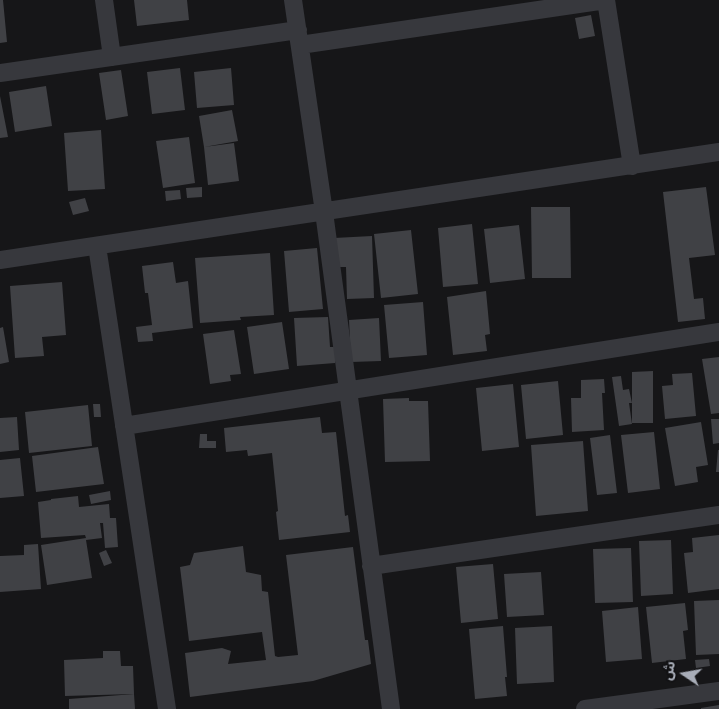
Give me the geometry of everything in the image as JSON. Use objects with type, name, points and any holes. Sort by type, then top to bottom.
[{"type":"street","points":[[104,0],[112,57]]},
{"type":"street","points":[[293,0],[324,212],[391,709]]},
{"type":"street","points":[[0,73],[112,57],[299,37],[606,0],[632,166]]},
{"type":"street","points":[[0,260],[719,152]]},
{"type":"street","points":[[97,246],[167,709]]},
{"type":"street","points":[[124,426],[719,332]]},
{"type":"street","points":[[371,566],[719,516]]},
{"type":"street","points":[[585,709],[719,692]]},
{"type":"building","points":[[0,0],[3,0],[7,42],[0,43]]},
{"type":"building","points":[[134,0],[187,0],[189,20],[137,26]]},
{"type":"building","points":[[591,15],[595,36],[579,39],[575,18]]},
{"type":"building","points":[[180,68],[185,110],[152,114],[147,72]]},
{"type":"building","points":[[231,68],[234,105],[197,108],[194,72]]},
{"type":"building","points":[[121,70],[128,116],[106,120],[99,73]]},
{"type":"building","points":[[46,86],[52,126],[15,132],[9,92]]},
{"type":"building","points":[[0,96],[8,137],[0,138]]},
{"type":"building","points":[[232,110],[238,141],[204,147],[199,116]]},
{"type":"building","points":[[101,130],[105,189],[68,191],[64,133]]},
{"type":"building","points":[[189,137],[195,183],[163,188],[156,141]]},
{"type":"building","points":[[234,143],[239,181],[208,185],[204,147]]},
{"type":"building","points":[[202,187],[202,197],[187,198],[186,188]]},
{"type":"building","points":[[706,187],[715,255],[689,258],[694,299],[703,298],[705,319],[678,322],[663,192]]},
{"type":"building","points":[[180,190],[181,199],[166,201],[165,191]]},
{"type":"building","points":[[85,198],[89,211],[73,215],[69,202]]},
{"type":"building","points":[[531,207],[570,207],[571,278],[532,278]]},
{"type":"building","points":[[472,224],[478,284],[443,287],[438,228]]},
{"type":"building","points":[[519,225],[525,279],[490,283],[484,229]]},
{"type":"building","points":[[411,230],[418,294],[381,298],[374,234]]},
{"type":"building","points":[[372,236],[374,298],[347,299],[346,267],[335,267],[334,238]]},
{"type":"building","points":[[317,248],[323,309],[289,312],[284,251]]},
{"type":"building","points":[[270,253],[274,315],[240,317],[241,320],[200,323],[195,258]]},
{"type":"building","points":[[173,262],[176,283],[188,281],[193,328],[152,333],[153,341],[138,342],[136,327],[152,325],[148,293],[145,293],[142,266]]},
{"type":"building","points":[[62,282],[66,335],[42,337],[44,356],[15,358],[10,286]]},
{"type":"building","points":[[486,291],[490,334],[485,335],[487,351],[453,355],[447,297]]},
{"type":"building","points":[[423,302],[427,355],[389,358],[384,305]]},
{"type":"building","points":[[328,317],[330,347],[335,347],[335,363],[297,366],[294,318]]},
{"type":"building","points":[[379,318],[381,361],[351,362],[349,320]]},
{"type":"building","points":[[282,322],[289,369],[254,374],[247,327]]},
{"type":"building","points":[[3,327],[9,362],[0,364],[0,328]]},
{"type":"building","points":[[234,330],[241,374],[230,375],[231,381],[210,384],[203,334]]},
{"type":"building","points":[[719,357],[719,413],[711,414],[702,359]]},
{"type":"building","points":[[653,371],[653,423],[632,423],[632,372]]},
{"type":"building","points":[[692,373],[696,416],[665,419],[662,386],[673,385],[672,374]]},
{"type":"building","points":[[621,376],[623,390],[629,389],[632,403],[629,403],[632,424],[619,426],[612,377]]},
{"type":"building","points":[[604,379],[605,393],[602,393],[604,430],[572,432],[571,398],[581,398],[581,380]]},
{"type":"building","points":[[558,381],[563,435],[526,439],[521,385]]},
{"type":"building","points":[[513,384],[519,447],[482,451],[476,388]]},
{"type":"building","points":[[409,398],[409,401],[428,401],[430,461],[385,462],[383,399]]},
{"type":"building","points":[[93,404],[100,404],[101,417],[94,417]]},
{"type":"building","points":[[88,405],[92,446],[29,453],[25,412]]},
{"type":"building","points":[[17,417],[19,450],[0,452],[0,418]]},
{"type":"building","points":[[320,417],[322,433],[336,432],[345,516],[348,515],[350,532],[279,540],[272,453],[248,456],[247,450],[226,452],[224,428]]},
{"type":"building","points":[[711,419],[719,419],[719,443],[713,444]]},
{"type":"building","points":[[701,422],[708,465],[696,467],[698,482],[675,486],[665,428]]},
{"type":"building","points":[[654,432],[660,489],[628,493],[621,435]]},
{"type":"building","points":[[200,434],[207,434],[207,441],[216,441],[216,448],[199,448]]},
{"type":"building","points":[[610,435],[617,493],[597,495],[590,438]]},
{"type":"building","points":[[583,441],[588,511],[536,516],[531,445]]},
{"type":"building","points":[[98,447],[104,484],[36,492],[32,456]]},
{"type":"building","points":[[718,450],[719,472],[716,472]]},
{"type":"building","points":[[20,458],[24,496],[0,498],[0,460]]},
{"type":"building","points":[[110,491],[111,500],[91,504],[89,495]]},
{"type":"building","points":[[78,496],[79,507],[109,504],[110,518],[116,518],[118,547],[105,548],[103,523],[100,523],[102,538],[86,540],[92,578],[47,585],[41,545],[86,538],[85,535],[41,538],[38,502]]},
{"type":"building","points":[[719,535],[719,589],[688,593],[684,553],[693,552],[692,538]]},
{"type":"building","points":[[671,540],[673,594],[641,596],[639,541]]},
{"type":"building","points":[[38,544],[41,589],[0,592],[0,556],[24,555],[24,545]]},
{"type":"building","points":[[243,546],[246,572],[261,575],[262,591],[268,592],[275,656],[278,657],[298,655],[286,555],[353,547],[365,640],[368,640],[371,664],[313,681],[190,697],[185,653],[222,648],[231,651],[228,664],[266,660],[262,632],[189,641],[180,567],[190,565],[194,553]]},
{"type":"building","points":[[631,548],[633,602],[595,603],[593,549]]},
{"type":"building","points":[[106,550],[112,563],[104,566],[99,553]]},
{"type":"building","points":[[493,564],[498,619],[461,623],[456,567]]},
{"type":"building","points":[[541,572],[544,615],[507,617],[504,574]]},
{"type":"building","points":[[719,600],[719,654],[696,655],[694,601]]},
{"type":"building","points":[[685,603],[688,630],[683,631],[686,659],[652,663],[646,607]]},
{"type":"building","points":[[638,607],[642,659],[606,662],[602,611]]},
{"type":"building","points":[[503,626],[507,696],[475,699],[469,629]]},
{"type":"building","points":[[552,626],[554,682],[517,684],[515,628]]},
{"type":"building","points":[[103,651],[120,651],[121,666],[133,666],[134,694],[65,696],[64,660],[103,658]]},
{"type":"building","points":[[709,659],[710,666],[696,668],[695,660]]},
{"type":"building","points":[[134,694],[135,709],[69,709],[69,699]]},
{"type":"building","points":[[719,705],[719,709],[701,709],[701,708]]}]
